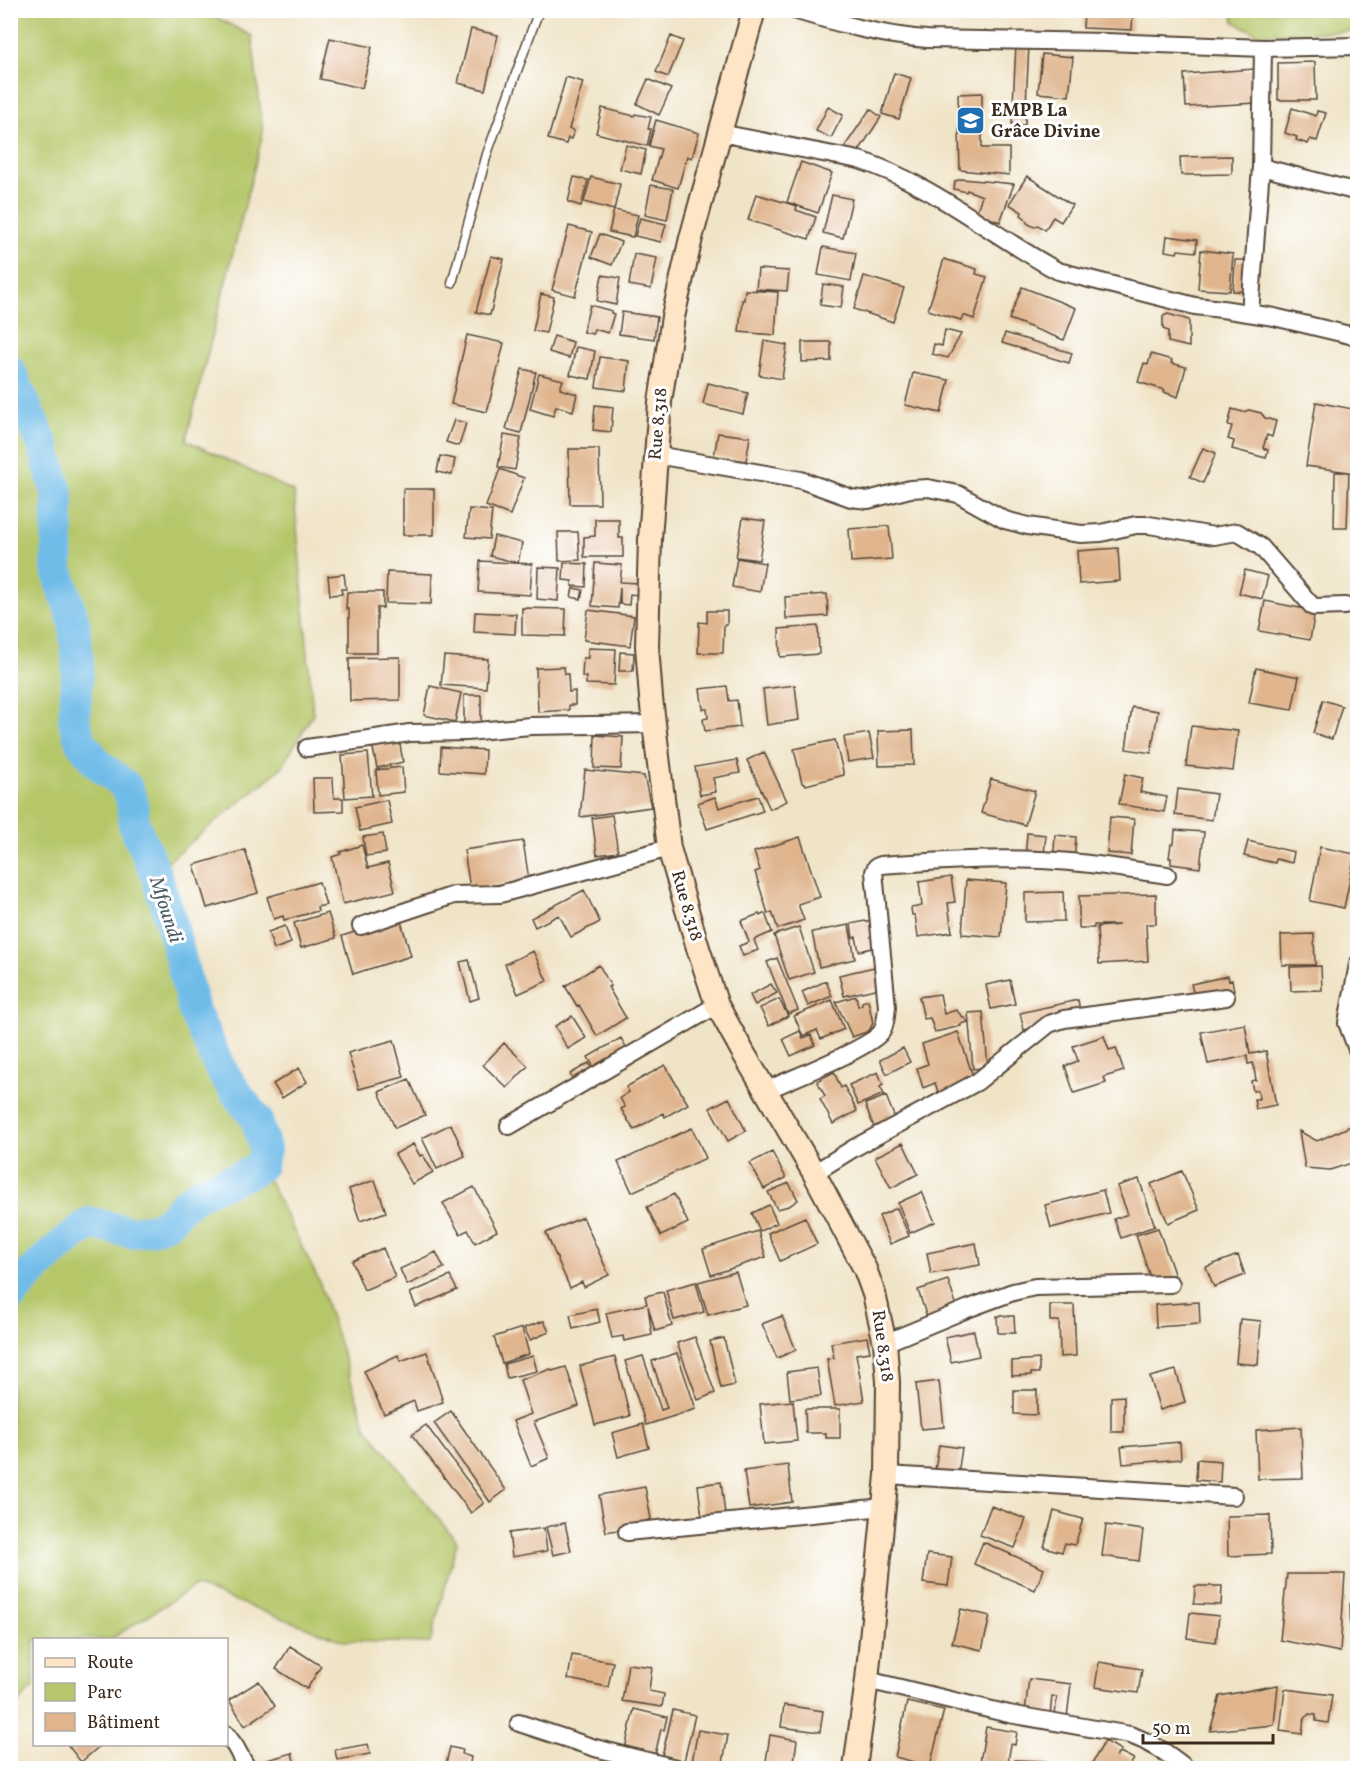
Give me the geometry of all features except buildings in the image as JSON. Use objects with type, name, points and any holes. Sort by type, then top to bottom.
[{"type":"main road","name":"Rue 8.318","points":[[754,10],[691,238],[673,317],[660,402],[650,539],[647,646],[669,848],[717,1005],[814,1173],[865,1269],[874,1294],[885,1343],[888,1382],[887,1475],[867,1680],[855,1768]]},
{"type":"street","points":[[794,10],[833,22],[906,38],[1263,48],[1358,46]]},
{"type":"street","points":[[1250,313],[1261,167],[1263,48]]},
{"type":"street","points":[[720,133],[859,160],[880,167],[931,193],[1058,271],[1195,306],[1274,317],[1358,337]]},
{"type":"street","points":[[1261,167],[1358,192]]},
{"type":"street","points":[[656,455],[801,480],[851,498],[868,500],[910,489],[928,488],[958,494],[1005,520],[1081,534],[1101,533],[1136,525],[1149,525],[1214,536],[1237,532],[1261,547],[1313,607],[1346,606]]},
{"type":"street","points":[[307,748],[410,733],[467,732],[531,726],[654,724]]},
{"type":"street","points":[[362,926],[454,896],[500,894],[669,848]]},
{"type":"street","points":[[765,1090],[867,1045],[883,1030],[886,1008],[874,872],[876,867],[963,860],[1037,860],[1167,875]]},
{"type":"street","points":[[1358,964],[1347,1023],[1358,1052]]},
{"type":"street","points":[[814,1173],[854,1148],[977,1082],[1049,1024],[1064,1019],[1226,997]]},
{"type":"street","points":[[509,1126],[717,1005]]},
{"type":"street","points":[[885,1343],[967,1308],[1035,1287],[1171,1284]]},
{"type":"street","points":[[887,1475],[1234,1496]]},
{"type":"street","points":[[627,1532],[884,1507]]},
{"type":"street","points":[[867,1680],[1009,1714],[1130,1735],[1149,1742],[1186,1768]]},
{"type":"street","points":[[519,1724],[595,1748],[676,1768]]},
{"type":"street","points":[[228,1737],[248,1768]]},
{"type":"lane","points":[[452,283],[487,154],[539,10]]},
{"type":"green space","points":[[11,10],[204,11],[252,36],[263,133],[186,440],[294,492],[313,714],[281,768],[155,872],[169,914],[194,1011],[220,1068],[256,1118],[265,1149],[261,1165],[319,1281],[366,1427],[457,1542],[430,1643],[344,1641],[195,1586],[113,1638],[33,1638],[33,1689],[11,1713]]},
{"type":"green space","points":[[1232,11],[1357,11],[1357,31],[1258,34],[1234,22]]},
{"type":"waterway","name":"Mfoundi","points":[[10,371],[43,445],[58,495],[57,569],[74,622],[78,666],[74,720],[81,742],[98,764],[126,786],[132,800],[134,824],[155,872],[169,914],[194,1011],[220,1068],[256,1118],[265,1149],[261,1165],[251,1172],[201,1192],[183,1205],[168,1222],[151,1229],[131,1232],[90,1223],[47,1258],[10,1298]]},
{"type":"place","name":"EMPB La Grâce Divine","points":[[970,121]]}]
